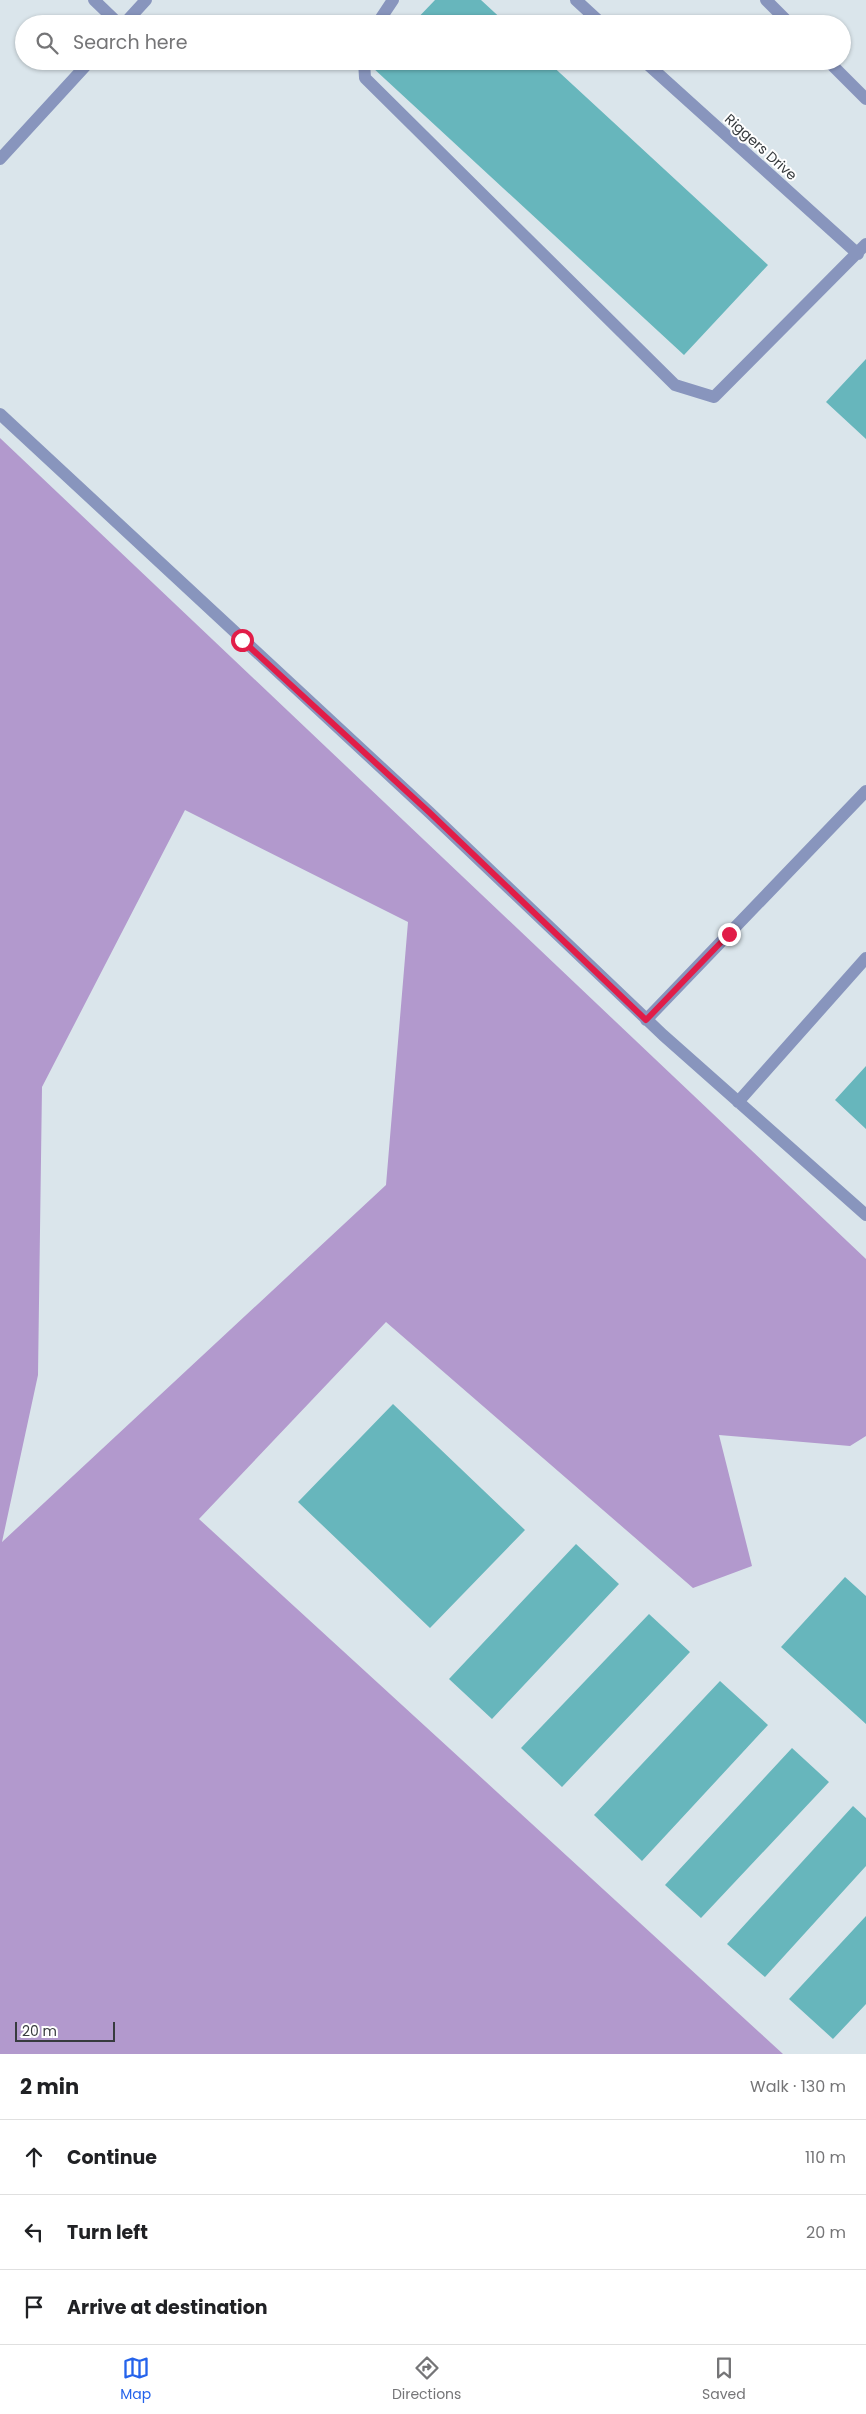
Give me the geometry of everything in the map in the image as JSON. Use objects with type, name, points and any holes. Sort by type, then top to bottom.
[{"type":"street","points":[[94,0],[110,15]]},
{"type":"street","points":[[132,15],[146,0]]},
{"type":"street","points":[[383,15],[394,0]]},
{"type":"street","points":[[576,0],[592,15]]},
{"type":"street","points":[[766,0],[781,15]]},
{"type":"street","points":[[0,158],[82,70]]},
{"type":"street","points":[[365,70],[365,78],[675,385],[714,397],[862,249]]},
{"type":"street","name":"Riggers Drive","points":[[654,70],[862,249]]},
{"type":"street","points":[[837,70],[866,99]]},
{"type":"street","points":[[0,414],[429,812],[646,1020],[866,1216]]},
{"type":"street","points":[[646,1020],[866,791]]},
{"type":"street","points":[[738,1102],[866,958]]},
{"type":"shaded area","points":[[0,438],[866,1259],[866,1436],[850,1446],[719,1435],[752,1566],[693,1588],[386,1322],[199,1519],[783,2054],[0,2054]],"holes":[[[185,810],[408,922],[386,1185],[2,1542],[38,1375],[42,1087]]]},
{"type":"building","points":[[435,0],[481,0],[497,15],[421,15]]},
{"type":"building","points":[[375,70],[557,70],[768,265],[684,355]]},
{"type":"building","points":[[866,359],[866,439],[826,402]]},
{"type":"building","points":[[866,1066],[866,1129],[835,1100]]},
{"type":"building","points":[[393,1404],[525,1530],[430,1628],[298,1502]]},
{"type":"building","points":[[576,1544],[619,1584],[492,1719],[449,1679]]},
{"type":"building","points":[[845,1577],[866,1596],[866,1724],[781,1647]]},
{"type":"building","points":[[649,1614],[690,1652],[562,1787],[521,1748]]},
{"type":"building","points":[[720,1681],[768,1725],[642,1861],[594,1815]]},
{"type":"building","points":[[792,1748],[829,1782],[701,1918],[665,1885]]},
{"type":"building","points":[[853,1806],[866,1818],[866,1866],[765,1977],[727,1944]]},
{"type":"building","points":[[866,1916],[866,2004],[833,2039],[789,1999]]},
{"type":"route","points":[[242,640],[429,812],[646,1020],[729,934]]}]
